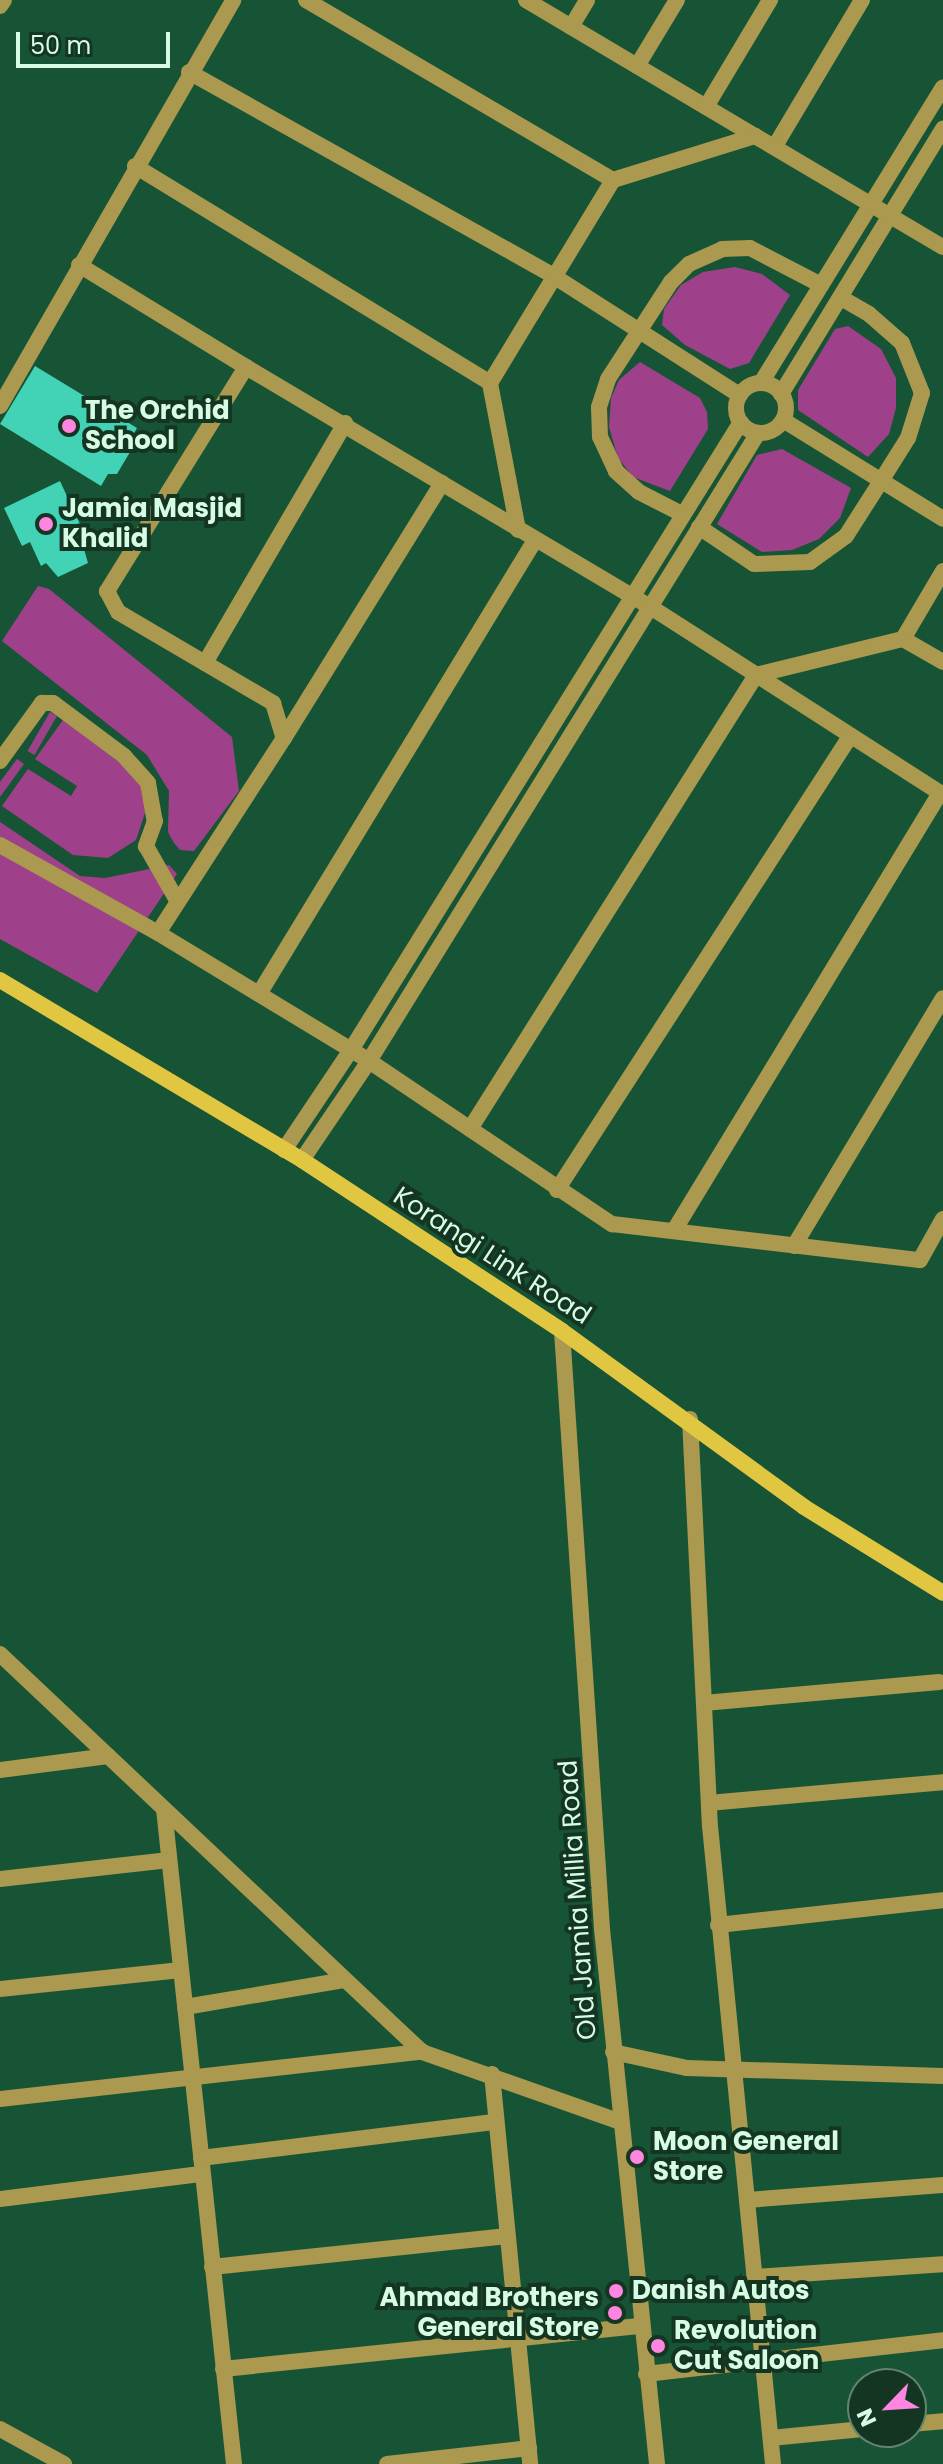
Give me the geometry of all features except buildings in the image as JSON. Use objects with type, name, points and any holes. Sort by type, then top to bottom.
[{"type":"main road","name":"Korangi Link Road","points":[[0,980],[302,1160],[690,1419],[804,1507],[943,1593]]},
{"type":"street","points":[[0,6],[4,0]]},
{"type":"street","points":[[0,406],[233,0]]},
{"type":"street","points":[[306,0],[613,180]]},
{"type":"street","points":[[526,0],[943,247]]},
{"type":"street","points":[[571,27],[587,0]]},
{"type":"street","points":[[637,66],[677,0]]},
{"type":"street","points":[[706,107],[770,0]]},
{"type":"street","points":[[775,146],[862,0]]},
{"type":"street","points":[[189,72],[552,275],[740,395]]},
{"type":"street","points":[[740,395],[761,383],[943,87]]},
{"type":"street","points":[[783,420],[781,394],[943,129]]},
{"type":"street","points":[[518,530],[490,383],[552,275],[613,180],[755,136]]},
{"type":"street","points":[[135,166],[490,383]]},
{"type":"street","points":[[682,514],[639,492],[616,471],[600,437],[599,407],[608,379],[671,282],[689,264],[722,249],[750,248],[821,285]]},
{"type":"street","points":[[79,265],[649,606],[849,738],[941,794],[675,1229]]},
{"type":"street","points":[[699,527],[754,564],[810,562],[846,536],[908,438],[922,393],[902,343],[869,314],[841,298]]},
{"type":"street","points":[[246,367],[107,591],[118,612],[273,703],[284,738]]},
{"type":"street","points":[[761,383],[781,394]]},
{"type":"street","points":[[284,1150],[351,1050],[630,595],[741,422],[740,395]]},
{"type":"street","points":[[783,420],[943,519]]},
{"type":"street","points":[[302,1160],[369,1061],[758,433],[783,420]]},
{"type":"street","points":[[741,422],[758,433]]},
{"type":"street","points":[[205,663],[345,423]]},
{"type":"street","points":[[158,933],[284,738],[442,483]]},
{"type":"street","points":[[259,994],[535,540]]},
{"type":"street","points":[[903,639],[943,571]]},
{"type":"street","points":[[470,1129],[756,675],[903,639],[943,662]]},
{"type":"street","points":[[0,761],[42,703],[53,703],[124,756],[148,783],[155,821],[146,846],[178,902]]},
{"type":"street","points":[[557,1190],[849,738]]},
{"type":"street","points":[[0,845],[158,933],[369,1061],[557,1190],[612,1224],[920,1260],[943,1219]]},
{"type":"street","points":[[794,1246],[943,998]]},
{"type":"street","name":"Old Jamia Millia Road","points":[[562,1331],[618,2121],[657,2464]]},
{"type":"street","points":[[690,1419],[718,1925],[730,2068],[747,2200],[773,2464]]},
{"type":"street","points":[[1,1657],[422,2052]]},
{"type":"street","points":[[704,1703],[939,1682]]},
{"type":"street","points":[[0,1770],[108,1756]]},
{"type":"street","points":[[709,1803],[943,1782]]},
{"type":"street","points":[[164,1809],[234,2464]]},
{"type":"street","points":[[0,1879],[169,1860]]},
{"type":"street","points":[[718,1925],[943,1900]]},
{"type":"street","points":[[0,1989],[181,1970]]},
{"type":"street","points":[[185,2007],[344,1980]]},
{"type":"street","points":[[0,2099],[422,2052],[492,2074],[618,2121]]},
{"type":"street","points":[[613,2052],[687,2068],[943,2076]]},
{"type":"street","points":[[387,2464],[530,2456],[516,2340],[492,2074]]},
{"type":"street","points":[[0,2199],[496,2122]]},
{"type":"street","points":[[747,2200],[943,2185]]},
{"type":"street","points":[[212,2267],[507,2236]]},
{"type":"street","points":[[754,2277],[943,2264]]},
{"type":"street","points":[[223,2369],[639,2326]]},
{"type":"street","points":[[646,2374],[943,2340]]},
{"type":"street","points":[[0,2429],[64,2464]]},
{"type":"street","points":[[771,2438],[847,2431]]},
{"type":"shaded area","points":[[735,267],[762,274],[790,295],[749,363],[730,369],[685,345],[662,325],[664,309],[681,285],[703,272]]},
{"type":"shaded area","points":[[848,326],[881,349],[896,378],[896,408],[889,434],[868,457],[798,410],[798,390],[835,329]]},
{"type":"shaded area","points":[[640,362],[700,398],[707,412],[708,429],[670,491],[633,477],[618,458],[609,427],[611,398],[619,380]]},
{"type":"shaded area","points":[[782,449],[851,488],[840,518],[819,539],[792,550],[762,552],[717,524],[757,455]]},
{"type":"shaded area","points":[[38,586],[49,589],[232,737],[239,791],[194,851],[180,850],[168,832],[169,791],[147,755],[2,641]]},
{"type":"shaded area","points":[[50,712],[57,716],[34,755],[28,751]]},
{"type":"shaded area","points":[[63,720],[135,774],[144,789],[147,807],[136,840],[108,858],[73,855],[2,806],[28,769],[71,796],[77,786],[35,759]]},
{"type":"shaded area","points":[[17,759],[24,764],[0,797],[0,782]]},
{"type":"shaded area","points":[[0,822],[80,876],[105,878],[169,865],[177,874],[97,993],[0,939]]},
{"type":"place","name":"The Orchid School","points":[[69,426]]},
{"type":"place","name":"Jamia Masjid Khalid","points":[[46,524]]},
{"type":"place","name":"Moon General Store","points":[[637,2157]]},
{"type":"place","name":"Danish Autos","points":[[616,2291]]},
{"type":"place","name":"Ahmad Brothers General Store","points":[[615,2313]]},
{"type":"place","name":"Revolution Cut Saloon","points":[[658,2346]]}]
